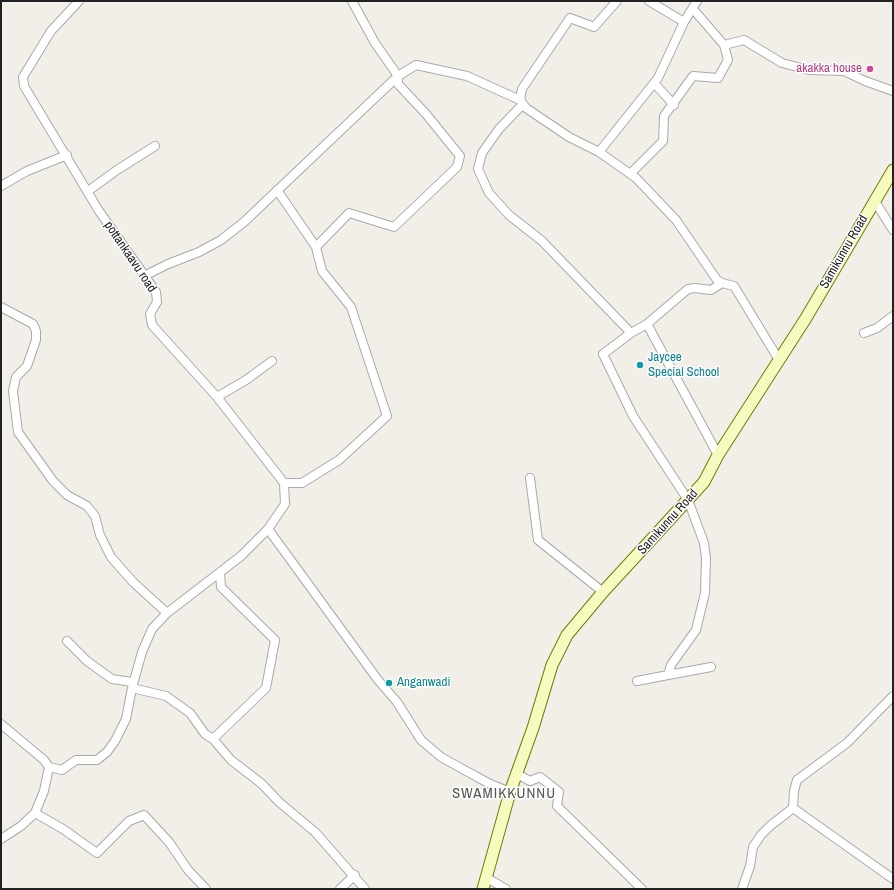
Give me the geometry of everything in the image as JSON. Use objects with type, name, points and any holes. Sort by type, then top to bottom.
[{"type":"main road","name":"Samikunnu Road","points":[[483,889],[510,792],[533,728],[552,664],[567,635],[603,592],[704,482],[718,455],[806,318],[893,170]]},
{"type":"street","name":"pottankaavu road","points":[[79,1],[51,31],[23,77],[24,86],[67,154],[99,211],[156,292],[157,302],[150,314],[152,325],[217,397],[284,483]]},
{"type":"street","points":[[316,247],[349,213],[394,226],[457,167],[460,156],[426,114],[398,84],[398,76],[375,43],[352,1]]},
{"type":"street","points":[[617,1],[594,27],[570,18],[522,89],[521,102],[482,153],[478,169],[489,193],[510,215],[542,241],[631,333]]},
{"type":"street","points":[[649,1],[684,22]]},
{"type":"street","points":[[599,152],[654,83],[684,22],[697,1]]},
{"type":"street","points":[[630,174],[663,142],[664,116],[674,105],[693,76],[718,78],[728,60],[724,45],[692,9]]},
{"type":"street","points":[[724,45],[744,40],[782,63],[809,70],[844,71],[865,81],[893,91]]},
{"type":"street","points":[[144,276],[168,264],[199,252],[221,240],[244,222],[398,76],[416,65],[467,76],[521,102],[526,108],[568,137],[599,152],[630,174],[676,220],[717,280],[734,286],[779,360]]},
{"type":"street","points":[[654,83],[674,105]]},
{"type":"street","points":[[88,191],[117,170],[155,146]]},
{"type":"street","points":[[1,186],[27,170],[67,154]]},
{"type":"street","points":[[1,724],[44,760],[49,767],[62,770],[76,760],[97,760],[107,752],[126,719],[132,685],[152,629],[167,613],[241,556],[268,529],[285,504],[284,483],[302,484],[339,460],[387,416],[351,307],[322,271],[316,247],[277,190]]},
{"type":"street","points":[[874,200],[893,230]]},
{"type":"street","points":[[668,675],[671,665],[696,630],[705,592],[706,558],[704,543],[688,500],[634,416],[603,354],[631,333],[647,324],[688,289],[695,288],[711,290],[722,283]]},
{"type":"street","points":[[1,307],[33,324],[36,332],[36,340],[27,366],[16,377],[13,391],[18,432],[53,481],[67,495],[87,506],[95,516],[100,536],[111,557],[133,582],[167,613]]},
{"type":"street","points":[[864,333],[877,328],[893,316]]},
{"type":"street","points":[[647,324],[718,455]]},
{"type":"street","points":[[217,397],[246,380],[272,361]]},
{"type":"street","points":[[530,478],[538,540],[603,592]]},
{"type":"street","points":[[268,529],[378,680],[396,702],[421,740],[441,757],[490,784],[510,792]]},
{"type":"street","points":[[213,739],[266,688],[275,640],[221,587],[220,573]]},
{"type":"street","points":[[67,641],[87,661],[112,679],[166,696],[190,713],[205,734],[213,739],[231,760],[262,784],[280,802],[315,832],[355,875],[365,889]]},
{"type":"street","points":[[637,681],[711,667]]},
{"type":"street","points":[[794,808],[794,792],[798,780],[847,743],[893,696]]},
{"type":"street","points":[[1,839],[21,826],[34,813],[44,791],[49,767]]},
{"type":"street","points":[[517,774],[530,781],[540,777],[559,792],[557,806],[642,889]]},
{"type":"street","points":[[794,808],[893,879]]},
{"type":"street","points":[[742,889],[750,866],[753,847],[761,835],[770,826],[794,808]]},
{"type":"street","points":[[34,813],[63,829],[97,853],[129,821],[144,815],[169,842],[188,870],[206,889]]},
{"type":"street","points":[[340,889],[355,875]]},
{"type":"street","points":[[487,878],[506,889]]},
{"type":"place","name":"akakka house","points":[[870,69]]},
{"type":"place","name":"Jaycee Special School","points":[[640,365]]},
{"type":"place","name":"Anganwadi","points":[[389,683]]},
{"type":"district","name":"SWAMIKKUNNU","points":[[504,794]]}]
